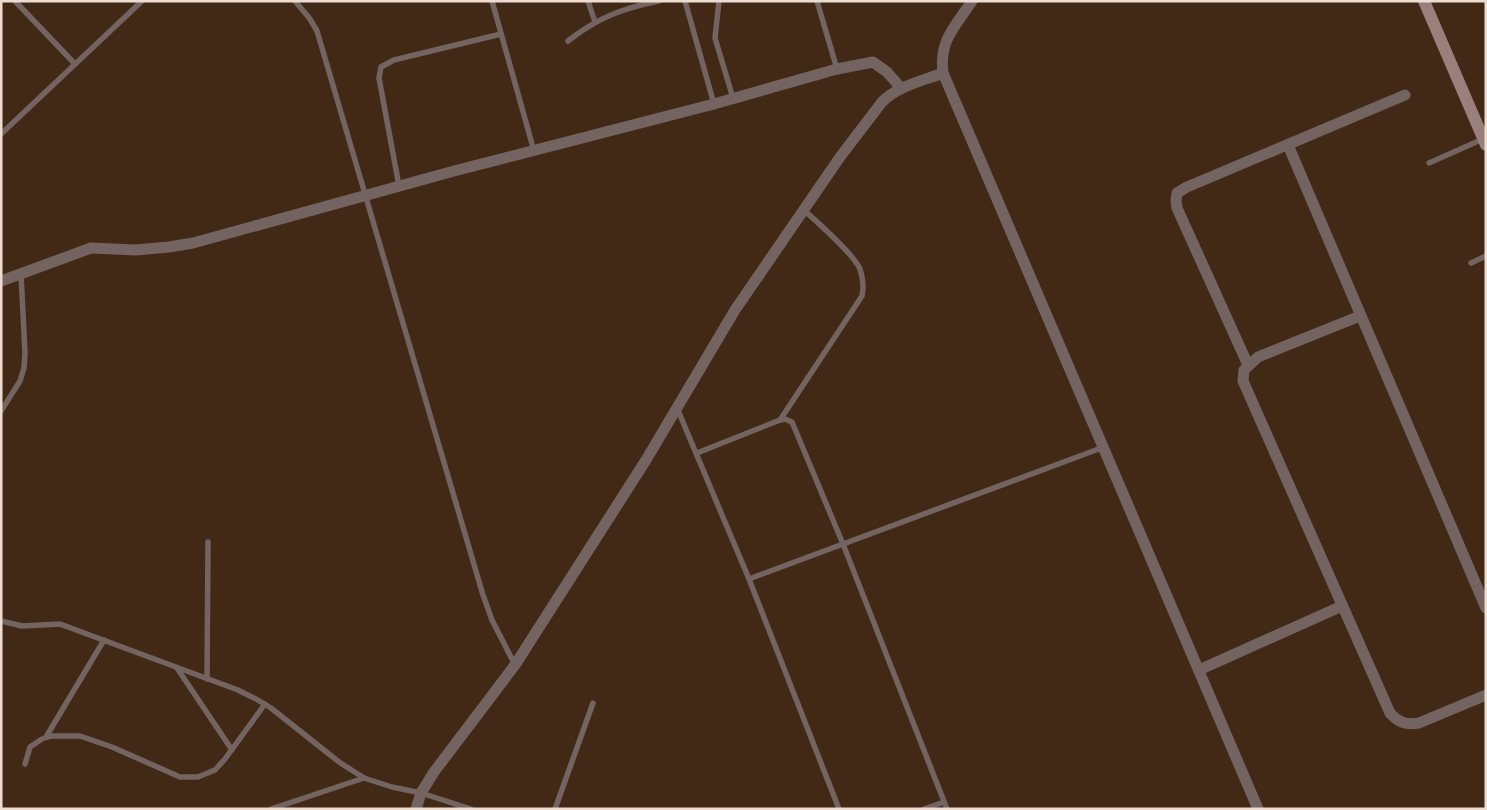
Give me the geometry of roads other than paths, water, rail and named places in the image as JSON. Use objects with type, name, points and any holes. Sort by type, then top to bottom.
[{"type":"street","points":[[972,1],[944,43],[943,73],[1258,809]]},
{"type":"street","points":[[1424,1],[1485,143]]},
{"type":"street","points":[[1,281],[90,248],[136,250],[181,246],[365,195],[714,104],[837,69],[873,62],[887,72],[901,88]]},
{"type":"street","points":[[416,809],[421,793],[434,772],[515,665],[646,460],[735,310],[840,158],[889,95],[901,88],[943,73]]},
{"type":"street","points":[[1248,364],[1177,208],[1176,196],[1178,191],[1406,95]]},
{"type":"street","points":[[1288,145],[1486,608]]},
{"type":"street","points":[[1360,316],[1258,357],[1248,364],[1242,373],[1243,381],[1390,713],[1398,722],[1419,723],[1486,695]]},
{"type":"street","points":[[1199,670],[1342,606]]},
{"type":"lane","points":[[15,1],[75,64]]},
{"type":"lane","points":[[1,134],[142,1]]},
{"type":"lane","points":[[295,1],[317,31],[483,595],[492,620],[515,665]]},
{"type":"lane","points":[[492,1],[534,150]]},
{"type":"lane","points":[[588,1],[595,22]]},
{"type":"lane","points":[[568,41],[595,22],[621,10],[659,1]]},
{"type":"lane","points":[[685,1],[714,104]]},
{"type":"lane","points":[[719,1],[715,38],[733,98]]},
{"type":"lane","points":[[817,1],[837,69]]},
{"type":"lane","points":[[399,186],[379,78],[381,67],[394,60],[501,34]]},
{"type":"lane","points":[[1429,163],[1485,143]]},
{"type":"lane","points":[[780,420],[862,296],[863,289],[859,268],[853,258],[804,210]]},
{"type":"lane","points":[[1471,262],[1486,256]]},
{"type":"lane","points":[[1,411],[20,382],[24,368],[26,353],[20,274]]},
{"type":"lane","points":[[677,408],[749,579],[840,809]]},
{"type":"lane","points":[[697,453],[780,420],[788,420],[793,424],[947,809]]},
{"type":"lane","points":[[749,579],[1104,447]]},
{"type":"lane","points":[[206,679],[208,542]]},
{"type":"lane","points":[[1,621],[22,626],[60,624],[238,690],[265,704],[340,762],[364,778],[471,809]]},
{"type":"lane","points":[[46,737],[104,640]]},
{"type":"lane","points":[[177,668],[232,750]]},
{"type":"lane","points":[[555,809],[593,703]]},
{"type":"lane","points":[[25,764],[30,748],[34,743],[46,737],[66,735],[92,739],[170,773],[190,778],[206,775],[215,770],[232,750],[265,704]]},
{"type":"lane","points":[[271,809],[364,778]]},
{"type":"lane","points":[[924,809],[944,802]]}]
